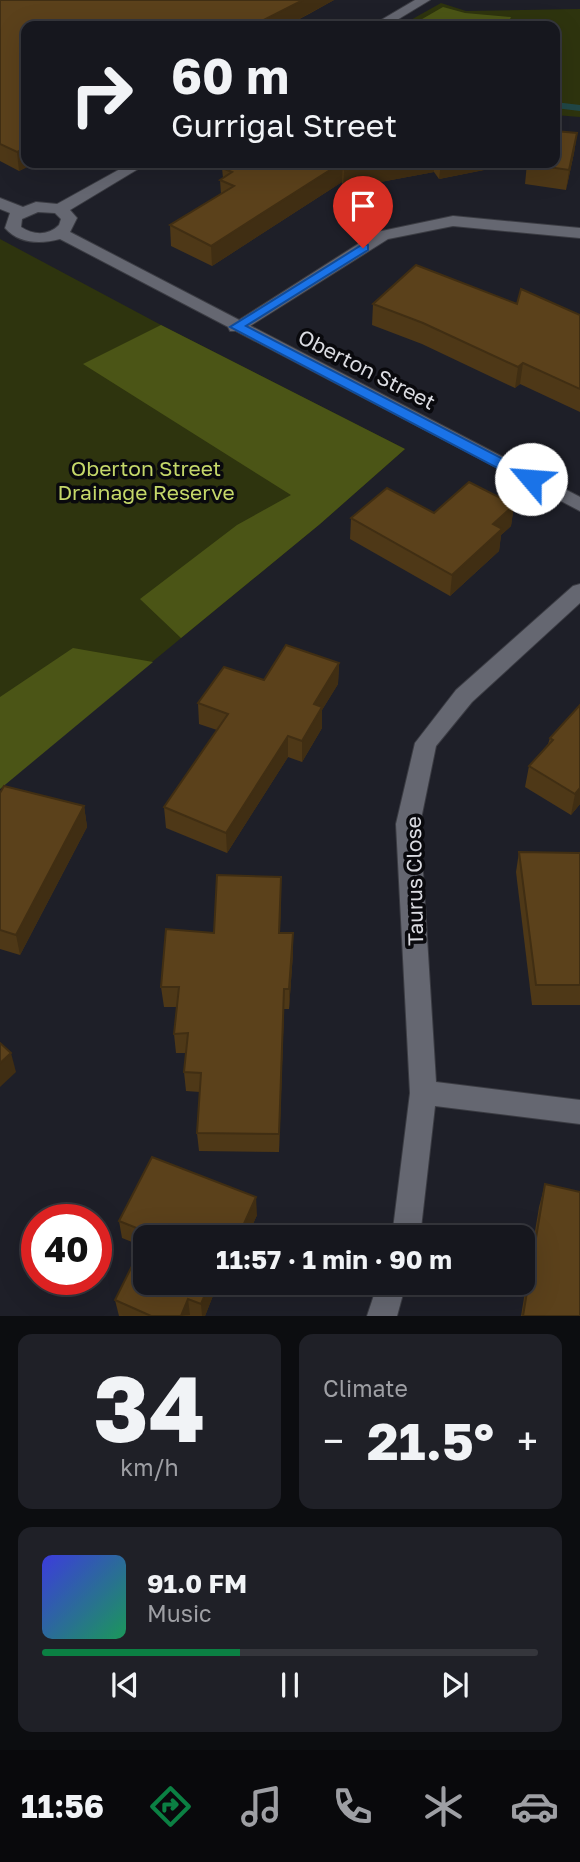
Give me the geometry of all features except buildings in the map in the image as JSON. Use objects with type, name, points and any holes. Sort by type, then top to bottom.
[{"type":"street","points":[[387,21],[424,0]]},
{"type":"street","points":[[60,209],[69,218],[69,223],[60,233],[42,238],[23,236],[13,228],[12,222],[20,212],[36,207],[60,209],[132,168]]},
{"type":"street","points":[[0,203],[20,212]]},
{"type":"street","points":[[236,327],[383,235],[453,221],[580,233]]},
{"type":"street","name":"Oberton Street","points":[[60,233],[580,505]]},
{"type":"street","name":"Taurus Close","points":[[407,1225],[423,1093],[408,824],[426,743],[464,696],[580,590]]},
{"type":"street","points":[[423,1093],[580,1112]]},
{"type":"street","points":[[382,1316],[388,1295]]},
{"type":"green space","points":[[441,3],[466,11],[580,9],[580,117],[560,115],[560,21],[409,21]]},
{"type":"green space","points":[[443,7],[465,13],[511,17],[509,21],[419,21]]},
{"type":"green space","name":"Oberton Street Drainage Reserve","points":[[0,239],[161,325],[405,449],[320,524],[0,787]]},
{"type":"green space","points":[[161,325],[405,449],[320,524],[181,638],[140,599],[237,525],[291,495],[83,364]]},
{"type":"green space","points":[[73,648],[153,662],[0,789],[0,697]]},
{"type":"waterway","points":[[560,106],[580,108]]},
{"type":"route","points":[[363,248],[236,327],[531,479]]}]
